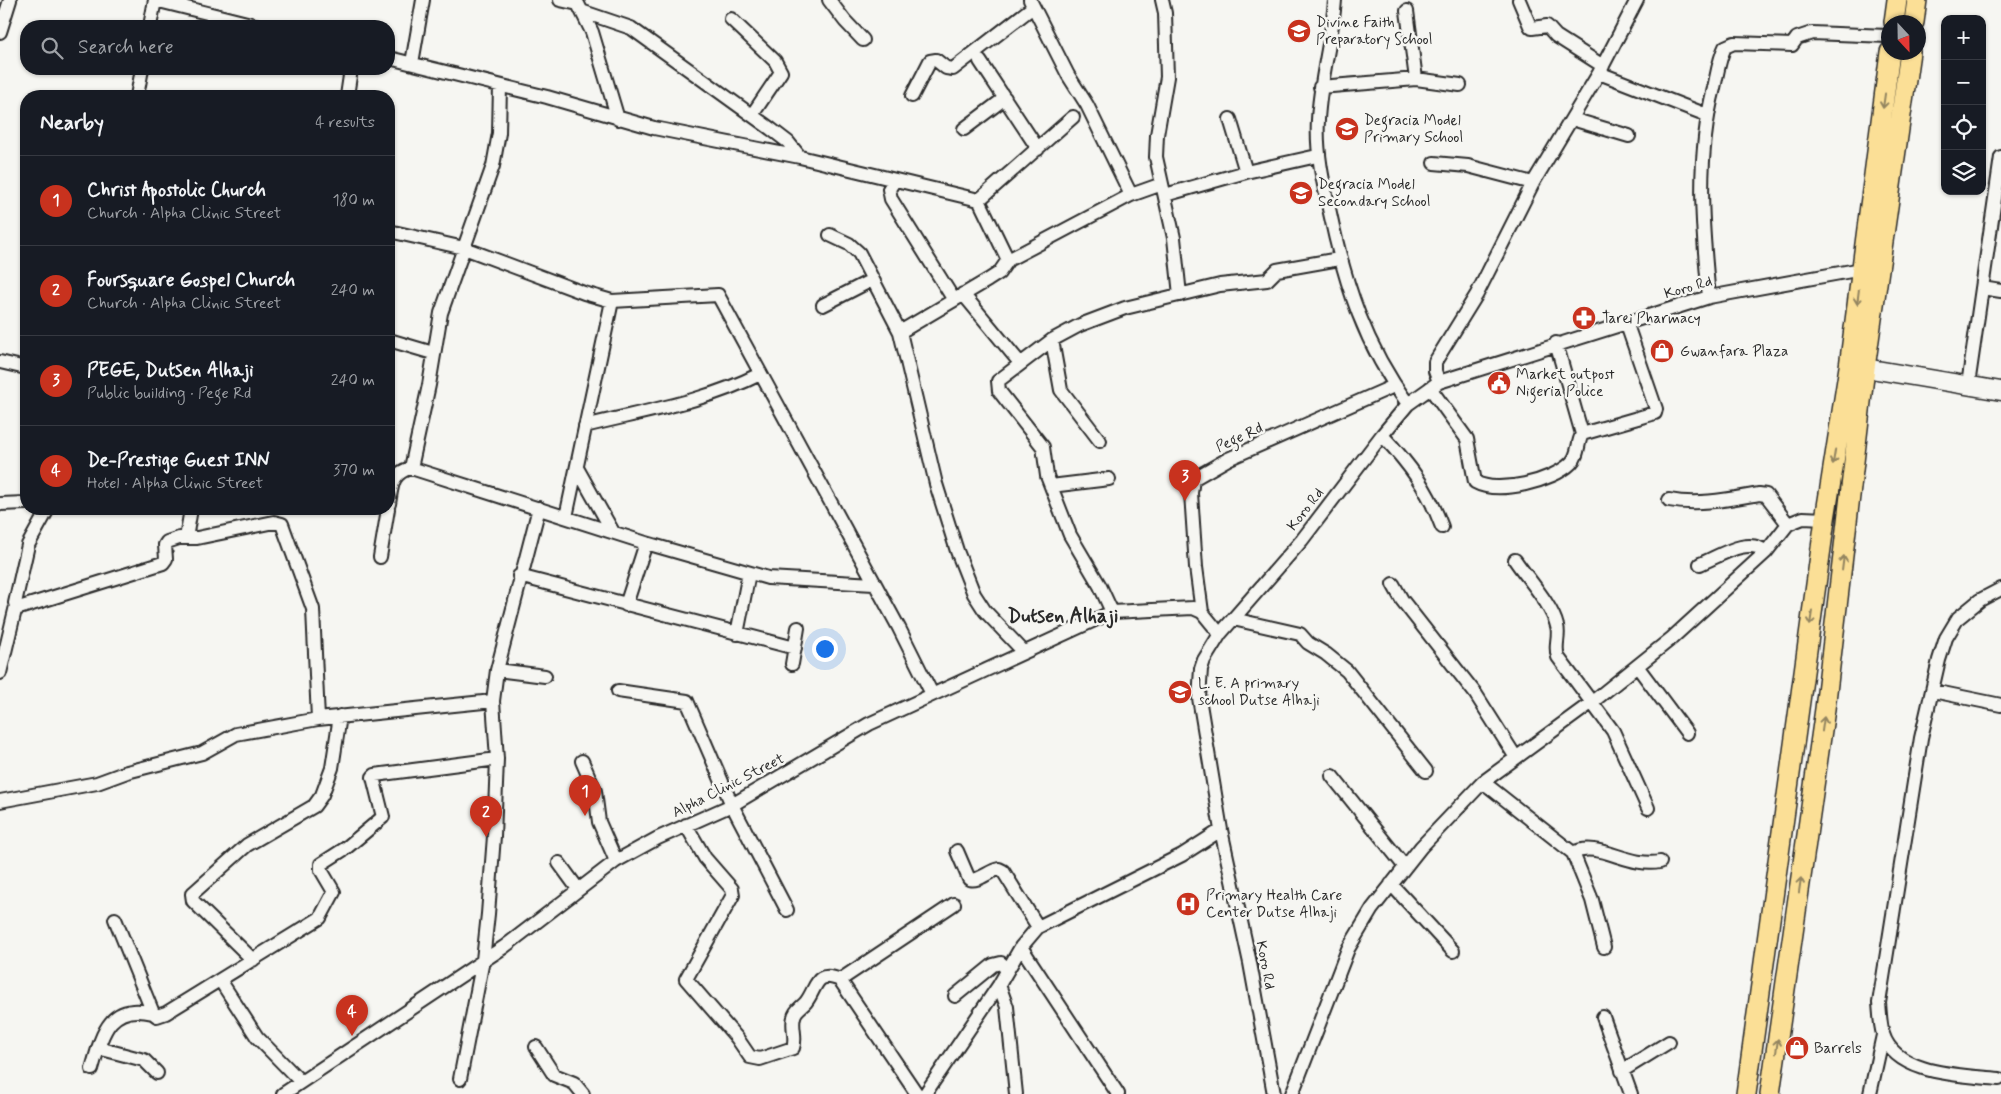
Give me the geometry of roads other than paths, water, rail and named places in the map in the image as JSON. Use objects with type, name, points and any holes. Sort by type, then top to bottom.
[{"type":"main road","points":[[1895,15],[1897,0]]},
{"type":"main road","points":[[1915,15],[1917,0]]},
{"type":"main road","points":[[1746,1094],[1825,519],[1862,269],[1889,60]]},
{"type":"main road","points":[[1770,1094],[1826,700],[1865,368],[1909,60]]},
{"type":"street","points":[[0,32],[10,0]]},
{"type":"street","points":[[151,20],[155,0],[235,20]]},
{"type":"street","points":[[412,63],[423,0]]},
{"type":"street","points":[[560,0],[631,28],[788,142],[800,157]]},
{"type":"street","points":[[829,0],[845,21],[864,40]]},
{"type":"street","points":[[1162,0],[1165,13],[1167,77],[1157,134],[1157,165],[1174,238],[1180,294]]},
{"type":"street","points":[[1334,0],[1333,31],[1320,86],[1317,156],[1339,259],[1362,327],[1394,386],[1408,404]]},
{"type":"street","points":[[1519,0],[1532,28],[1547,26],[1556,36],[1601,70],[1708,115]]},
{"type":"street","points":[[1556,343],[1582,434],[1572,463],[1552,476],[1530,484],[1480,485],[1475,482],[1467,439],[1435,385],[1435,362],[1477,294],[1533,182],[1601,70],[1637,0]]},
{"type":"street","points":[[912,96],[930,61],[936,60],[946,68],[953,69],[1031,4],[1068,75],[1087,105],[1131,195]]},
{"type":"street","points":[[579,6],[618,119]]},
{"type":"street","points":[[1407,11],[1411,27],[1409,32],[1416,79]]},
{"type":"street","points":[[731,19],[775,61],[780,72],[752,115]]},
{"type":"street","points":[[1709,297],[1702,216],[1701,164],[1708,115],[1723,52],[1730,44],[1792,45],[1797,38],[1812,32],[1881,36]]},
{"type":"street","points":[[395,59],[546,97],[654,128],[800,157],[979,200]]},
{"type":"street","points":[[980,62],[1038,149]]},
{"type":"street","points":[[138,90],[141,75]]},
{"type":"street","points":[[348,90],[350,75]]},
{"type":"street","points":[[1320,86],[1416,79],[1460,85]]},
{"type":"street","points":[[411,468],[429,385],[441,313],[494,166],[499,133],[500,86]]},
{"type":"street","points":[[964,130],[1005,98]]},
{"type":"street","points":[[979,200],[1074,117]]},
{"type":"street","points":[[1230,119],[1246,172]]},
{"type":"street","points":[[1572,119],[1629,136]]},
{"type":"street","points":[[900,332],[999,273],[1008,260],[1131,195],[1163,190],[1317,156]]},
{"type":"street","points":[[1968,385],[2001,157]]},
{"type":"street","points":[[1434,163],[1468,166],[1533,182]]},
{"type":"street","points":[[895,180],[889,189],[891,199],[959,297],[1020,363]]},
{"type":"street","points":[[979,200],[1008,260]]},
{"type":"street","points":[[395,232],[464,248],[584,293],[612,301],[718,295],[932,694]]},
{"type":"street","points":[[830,235],[854,248],[863,260],[900,332],[936,484],[958,551],[980,605],[1023,651]]},
{"type":"street","points":[[1112,612],[1100,586],[1073,543],[1046,472],[1043,447],[1039,438],[997,386],[998,382],[1052,340],[1080,325],[1125,308],[1220,285],[1267,280],[1277,270],[1339,259]]},
{"type":"street","name":"Koro Rd","points":[[1274,1094],[1221,830],[1199,698],[1204,660],[1220,634],[1302,540],[1408,404],[1435,385],[1556,343],[1709,297],[1809,277],[1862,269]]},
{"type":"street","points":[[823,305],[872,280]]},
{"type":"street","points":[[1982,288],[2001,291]]},
{"type":"street","points":[[566,517],[612,301]]},
{"type":"street","points":[[1582,434],[1655,413],[1656,409],[1626,322]]},
{"type":"street","points":[[1052,340],[1061,390],[1100,441]]},
{"type":"street","points":[[395,342],[433,353]]},
{"type":"street","points":[[0,362],[20,367]]},
{"type":"street","points":[[1865,368],[2001,391]]},
{"type":"street","points":[[585,426],[699,400],[733,388],[760,374]]},
{"type":"street","name":"Pege Rd","points":[[1202,612],[1196,567],[1191,493],[1193,479],[1228,458],[1394,386]]},
{"type":"street","points":[[1382,435],[1406,461],[1428,494],[1442,528]]},
{"type":"street","points":[[395,476],[402,470],[411,468],[646,543],[768,578],[874,584]]},
{"type":"street","points":[[576,468],[613,532]]},
{"type":"street","points":[[1051,486],[1109,479]]},
{"type":"street","points":[[1669,500],[1722,501],[1759,494],[1766,495],[1788,524]]},
{"type":"street","points":[[0,504],[20,503]]},
{"type":"street","points":[[460,1079],[483,960],[494,836],[497,759],[493,701],[497,670],[519,576],[539,508]]},
{"type":"street","points":[[0,673],[28,545],[45,515]]},
{"type":"street","points":[[186,538],[190,515]]},
{"type":"street","points":[[380,557],[387,515]]},
{"type":"street","points":[[1292,1094],[1348,948],[1372,909],[1391,884],[1483,782],[1515,756],[1591,703],[1637,666],[1766,552],[1788,524],[1803,518],[1825,519]]},
{"type":"street","points":[[16,606],[25,607],[162,563],[166,559],[165,545],[168,542],[274,522],[282,524],[285,527],[313,609],[318,718]]},
{"type":"street","points":[[626,605],[646,543]]},
{"type":"street","points":[[1700,564],[1746,544],[1758,546],[1766,552]]},
{"type":"street","points":[[1515,560],[1551,612],[1558,630],[1556,652],[1558,657],[1613,731],[1648,808]]},
{"type":"street","points":[[737,634],[749,573]]},
{"type":"street","points":[[519,576],[795,648]]},
{"type":"street","points":[[1393,584],[1402,600],[1475,693],[1515,756]]},
{"type":"street","points":[[1870,1094],[1883,1035],[1879,1003],[1880,986],[1895,907],[1922,738],[1938,660],[1946,638],[1958,618],[1980,600],[2001,589]]},
{"type":"street","name":"Alpha Clinic Street","points":[[283,1094],[504,947],[616,861],[686,824],[732,805],[869,724],[1023,651],[1112,612],[1183,607],[1202,612]]},
{"type":"street","points":[[1202,612],[1220,634]]},
{"type":"street","points":[[1233,619],[1300,634],[1308,643],[1337,662],[1347,671],[1426,771]]},
{"type":"street","points":[[792,664],[798,628]]},
{"type":"street","points":[[1637,666],[1687,733]]},
{"type":"street","points":[[497,670],[545,676]]},
{"type":"street","points":[[618,691],[687,701],[732,805],[787,910]]},
{"type":"street","points":[[1933,691],[2001,705]]},
{"type":"street","points":[[0,801],[97,783],[127,772],[202,753],[236,734],[318,718],[493,701]]},
{"type":"street","points":[[253,960],[193,901],[192,894],[247,845],[314,806],[322,795],[332,768],[340,716]]},
{"type":"street","points":[[92,1069],[98,1048],[109,1022],[121,1013],[138,1009],[157,1016],[166,1014],[320,918],[334,892],[321,870],[321,864],[346,848],[383,817],[373,777],[375,775],[497,759]]},
{"type":"street","points":[[582,761],[595,791],[599,822],[616,861]]},
{"type":"street","points":[[1332,776],[1405,867]]},
{"type":"street","points":[[1483,782],[1573,853],[1592,900],[1604,947]]},
{"type":"street","points":[[686,824],[705,858],[732,889],[733,894],[686,979],[737,1038],[750,1057],[760,1059],[794,1048],[793,1019],[795,1011],[808,999],[819,979],[830,977],[840,980],[916,1094]]},
{"type":"street","points":[[926,1094],[999,985],[1021,947],[1038,927],[1182,855],[1221,830]]},
{"type":"street","points":[[1573,853],[1590,848],[1627,860],[1648,864],[1660,862]]},
{"type":"street","points":[[957,851],[969,880],[978,879],[992,870],[999,869],[1003,871],[1038,927]]},
{"type":"street","points":[[559,864],[578,889]]},
{"type":"street","points":[[1391,884],[1453,951]]},
{"type":"street","points":[[840,980],[954,904]]},
{"type":"street","points":[[115,919],[153,1013]]},
{"type":"street","points":[[1021,947],[1118,1094]]},
{"type":"street","points":[[955,996],[992,965],[1001,963],[1007,970]]},
{"type":"street","points":[[220,980],[257,1037],[301,1082]]},
{"type":"street","points":[[999,985],[1007,1007],[1016,1094]]},
{"type":"street","points":[[1603,1017],[1631,1094]]},
{"type":"street","points":[[1883,1035],[1895,1053],[1911,1064],[1929,1070],[1999,1079]]},
{"type":"street","points":[[1622,1071],[1669,1042]]},
{"type":"street","points":[[536,1047],[554,1075],[574,1083],[583,1094]]},
{"type":"street","points":[[98,1048],[144,1060],[157,1072]]},
{"type":"place","name":"Divine Faith Preparatory School","points":[[1299,31]]},
{"type":"place","name":"Degracia Model Primary School","points":[[1347,129]]},
{"type":"place","name":"Degracia Model Secondary School","points":[[1301,193]]},
{"type":"place","name":"Tarei Pharmacy","points":[[1584,318]]},
{"type":"place","name":"Gwanfara Plaza","points":[[1662,351]]},
{"type":"place","name":"Market outpost Nigeria Police","points":[[1499,383]]},
{"type":"place","name":"PEGE, Dutsen Alhaji","points":[[1185,501]]},
{"type":"place","name":"L. E. A primary school Dutse Alhaji","points":[[1180,692]]},
{"type":"place","name":"Christ Apostolic Church","points":[[585,816]]},
{"type":"place","name":"Foursquare Gospel Church","points":[[486,837]]},
{"type":"place","name":"Primary Health Care Center Dutse Alhaji","points":[[1188,904]]},
{"type":"place","name":"De-Prestige Guest INN","points":[[352,1036]]},
{"type":"place","name":"Barrels","points":[[1797,1048]]},
{"type":"district","name":"Dutsen Alhaji","points":[[1063,615]]}]
